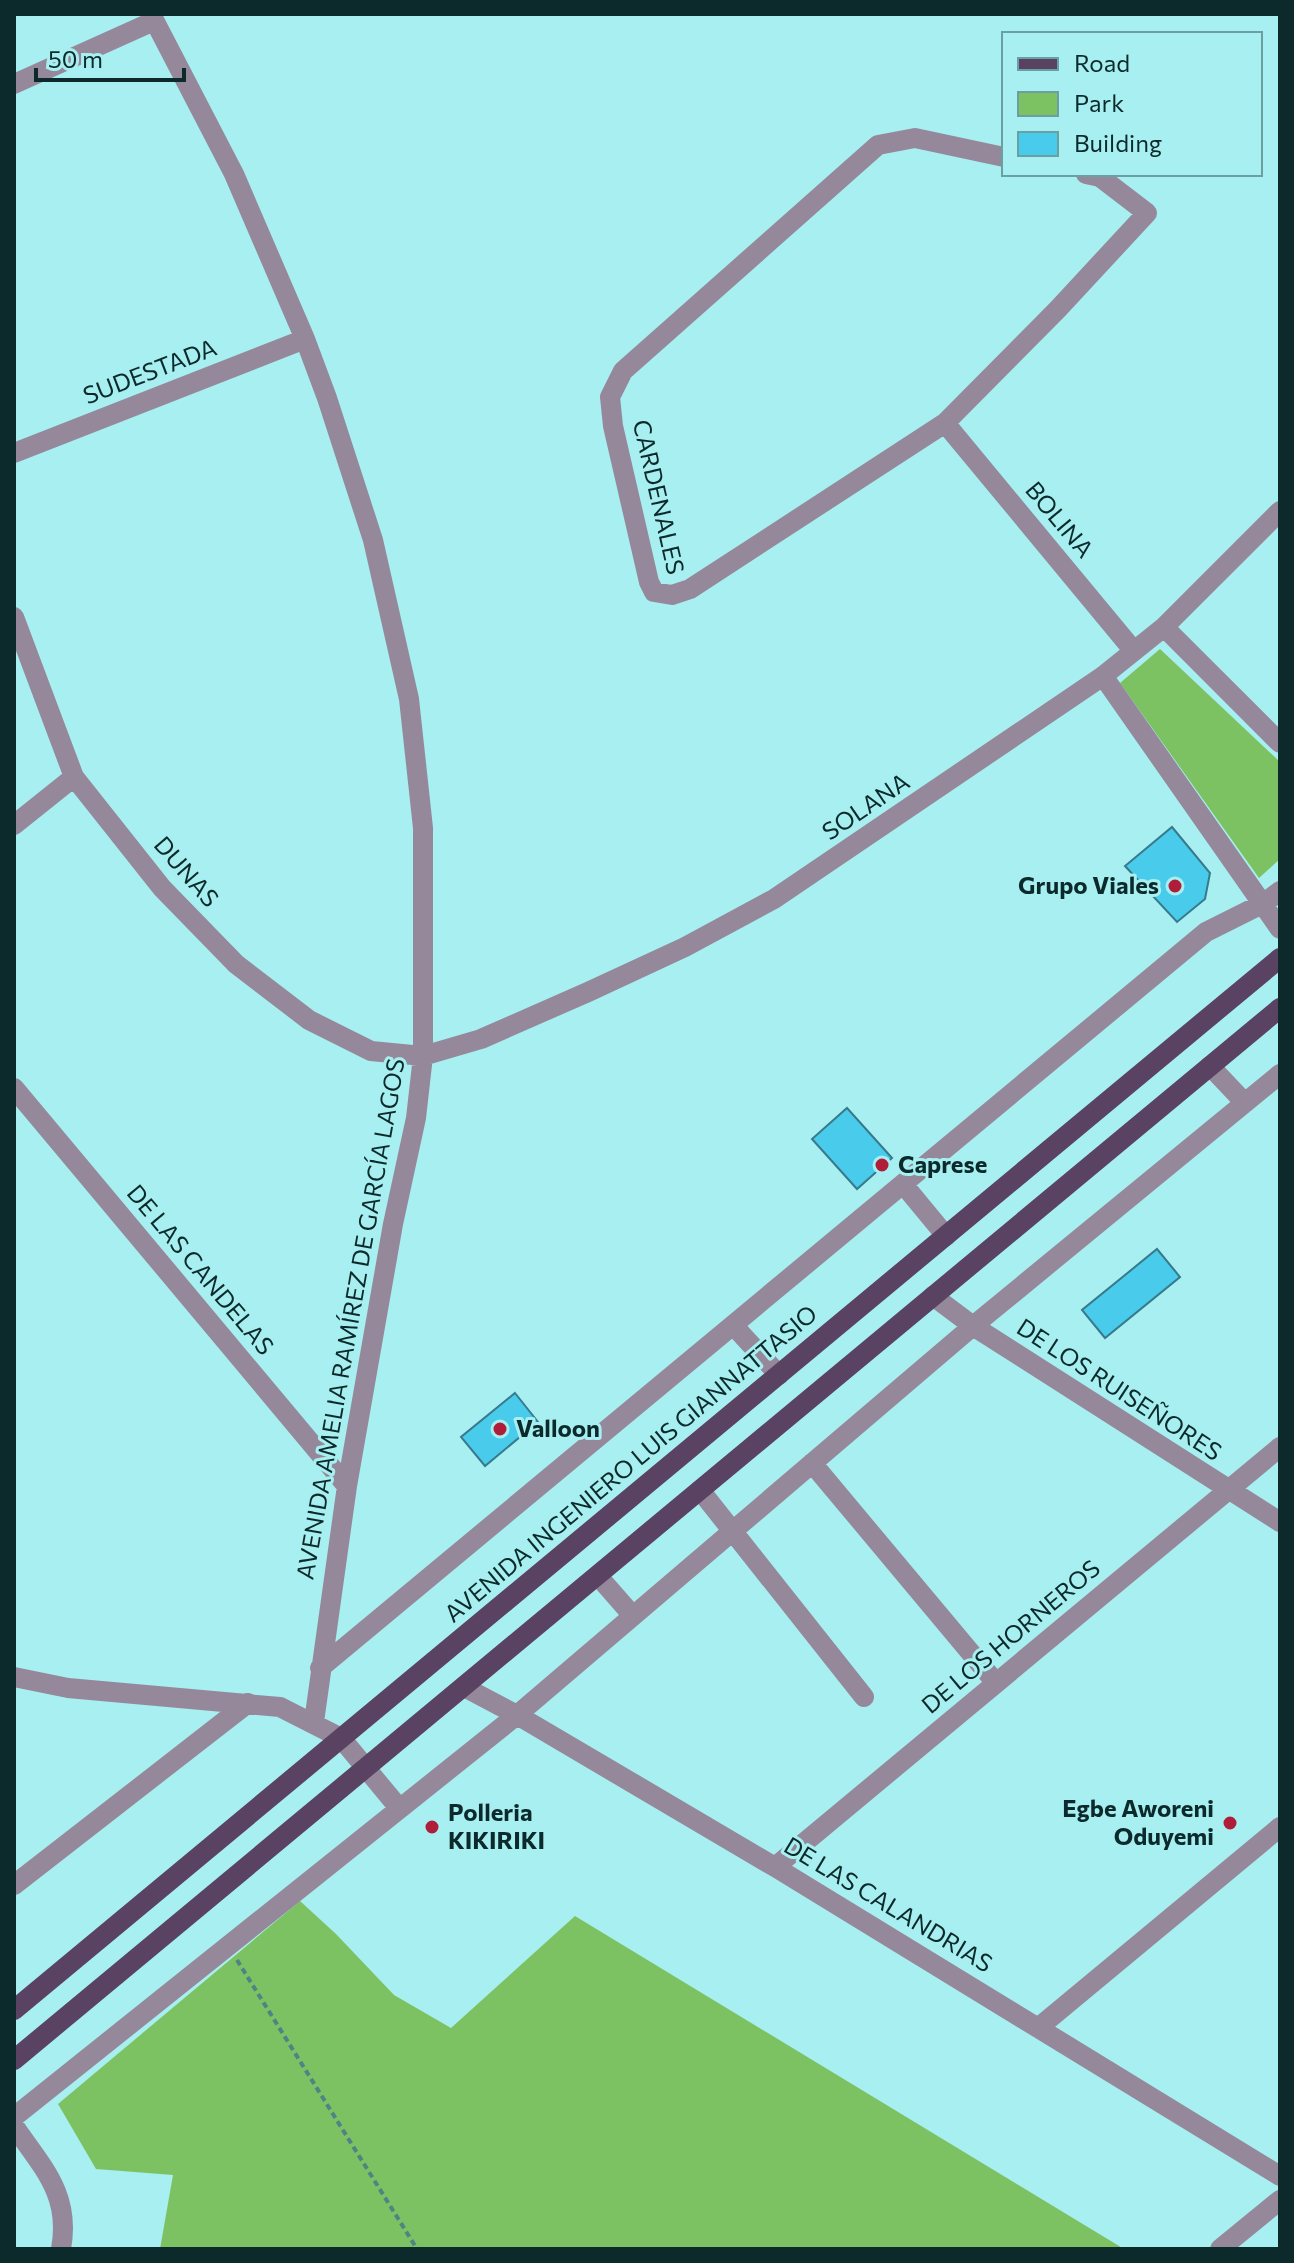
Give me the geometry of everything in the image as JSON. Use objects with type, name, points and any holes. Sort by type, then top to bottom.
[{"type":"main road","name":"AVENIDA INGENIERO LUIS GIANNATTASIO","points":[[14,2010],[1280,958]]},
{"type":"main road","points":[[14,2060],[1280,1008]]},
{"type":"street","points":[[14,84],[152,18]]},
{"type":"street","name":"AVENIDA AMELIA RAMÍREZ DE GARCÍA LAGOS","points":[[152,18],[234,174],[305,339],[373,540],[409,699],[423,828],[423,1056],[416,1118],[393,1224],[347,1486],[314,1722]]},
{"type":"street","name":"CARDENALES","points":[[1002,157],[915,138],[878,145],[623,371],[610,397],[613,426],[649,582],[654,592],[672,595],[690,589],[945,423],[1058,309],[1147,213],[1095,176]]},
{"type":"street","name":"SUDESTADA","points":[[14,453],[305,339]]},
{"type":"street","name":"BOLINA","points":[[945,423],[1133,650]]},
{"type":"street","name":"SOLANA","points":[[423,1056],[481,1039],[575,998],[685,947],[774,899],[1103,676],[1164,627],[1280,511]]},
{"type":"street","name":"DUNAS","points":[[14,617],[74,777],[162,888],[236,964],[309,1020],[371,1051],[423,1056]]},
{"type":"street","points":[[1164,627],[1280,743]]},
{"type":"street","points":[[1103,676],[1272,897],[1280,929]]},
{"type":"street","points":[[14,825],[74,777]]},
{"type":"street","name":"AVENIDA INGENIERO LUIS GIANNATTASIO","points":[[320,1668],[1206,932],[1272,897]]},
{"type":"street","points":[[1210,1066],[1245,1103]]},
{"type":"street","points":[[14,2117],[517,1715],[973,1326],[1280,1074]]},
{"type":"street","name":"DE LAS CANDELAS","points":[[14,1088],[347,1486]]},
{"type":"street","points":[[903,1184],[946,1236]]},
{"type":"street","name":"DE LOS RUISEÑORES","points":[[933,1296],[973,1326],[1280,1522]]},
{"type":"street","points":[[733,1325],[779,1375]]},
{"type":"street","name":"DE LOS HORNEROS","points":[[775,1867],[1280,1447]]},
{"type":"street","points":[[812,1463],[996,1683]]},
{"type":"street","points":[[700,1490],[864,1697]]},
{"type":"street","points":[[598,1576],[633,1616]]},
{"type":"street","points":[[14,1677],[68,1688],[280,1707],[341,1738],[399,1808]]},
{"type":"street","name":"DE LAS CALANDRIAS","points":[[464,1687],[775,1867],[1280,2176]]},
{"type":"street","points":[[14,1885],[248,1703]]},
{"type":"street","points":[[1038,2028],[1280,1827]]},
{"type":"street","points":[[14,2126],[58,2190],[64,2209],[61,2249]]},
{"type":"street","points":[[1220,2249],[1280,2200]]},
{"type":"path","points":[[228,1944],[417,2249]]},
{"type":"green space","points":[[1160,649],[1280,762],[1280,859],[1259,878],[1120,683]]},
{"type":"green space","points":[[300,1901],[394,1995],[451,2028],[575,1916],[1124,2249],[160,2249],[173,2175],[96,2169],[58,2104]]},
{"type":"building","name":"Grupo Viales","points":[[1172,827],[1210,873],[1205,899],[1177,922],[1125,866]]},
{"type":"building","points":[[847,1108],[892,1158],[857,1189],[812,1139]]},
{"type":"building","points":[[1157,1249],[1180,1277],[1105,1338],[1082,1310]]},
{"type":"building","name":"Valloon","points":[[515,1393],[538,1422],[485,1466],[461,1437]]},
{"type":"place","name":"Grupo Viales","points":[[1175,886]]},
{"type":"place","name":"Caprese","points":[[882,1165]]},
{"type":"place","name":"Valloon","points":[[500,1429]]},
{"type":"place","name":"Egbe Aworeni Oduyemi","points":[[1230,1823]]},
{"type":"place","name":"Polleria KIKIRIKI","points":[[432,1827]]}]
